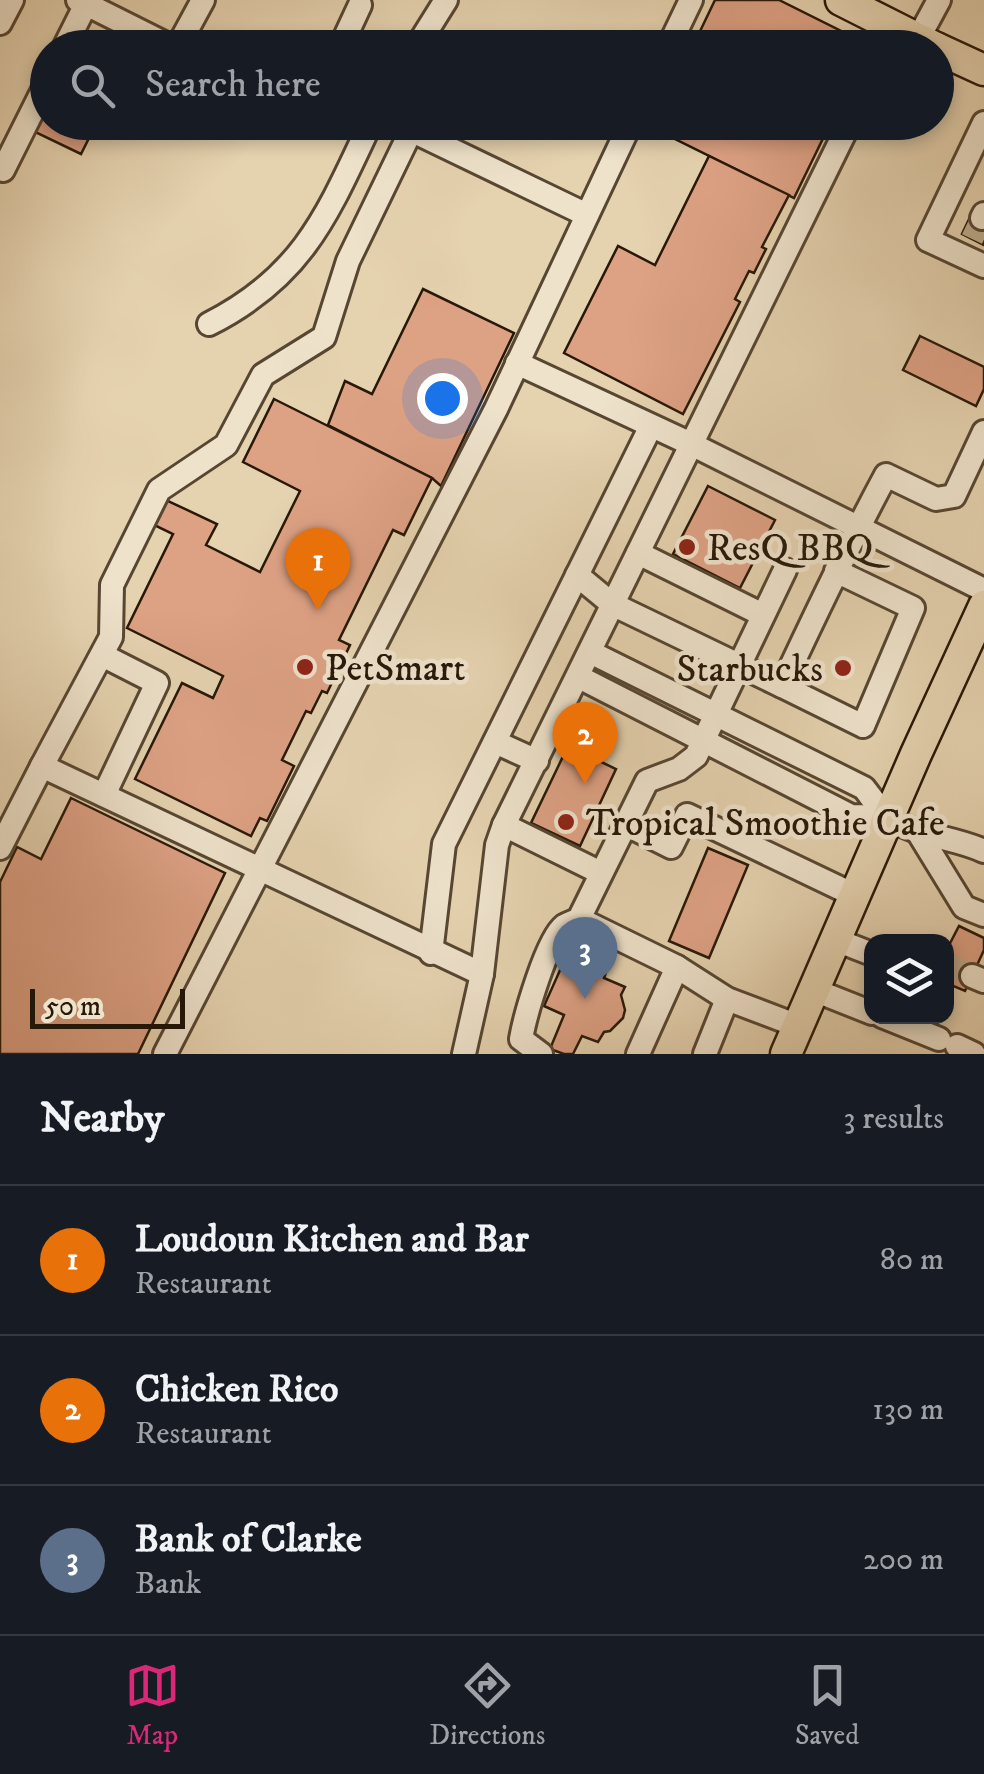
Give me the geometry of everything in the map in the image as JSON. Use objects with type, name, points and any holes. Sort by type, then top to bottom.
[{"type":"main road","points":[[841,0],[894,30]]},
{"type":"main road","points":[[954,58],[984,70]]},
{"type":"main road","points":[[792,1040],[984,606]]},
{"type":"lane","points":[[0,23],[12,0]]},
{"type":"lane","points":[[186,30],[203,0]]},
{"type":"lane","points":[[427,30],[446,0]]},
{"type":"lane","points":[[677,30],[691,0]]},
{"type":"lane","points":[[922,30],[938,0]]},
{"type":"lane","points":[[71,30],[82,2],[139,30]]},
{"type":"lane","points":[[348,30],[360,5]]},
{"type":"lane","points":[[0,168],[3,170],[30,116]]},
{"type":"lane","points":[[977,238],[928,240],[982,134]]},
{"type":"lane","points":[[209,324],[244,306],[302,252],[325,219],[363,140]]},
{"type":"lane","points":[[0,848],[112,637],[112,585],[159,490],[226,445],[263,374],[324,337],[348,260],[398,140]]},
{"type":"lane","points":[[430,140],[587,215]]},
{"type":"lane","points":[[164,1054],[517,363],[623,140]]},
{"type":"lane","points":[[464,1054],[482,974],[497,845],[504,826],[841,140]]},
{"type":"lane","points":[[517,363],[692,444],[984,590]]},
{"type":"lane","points":[[431,953],[444,844],[651,426]]},
{"type":"lane","points":[[782,686],[886,476],[936,499],[954,496],[984,432]]},
{"type":"lane","points":[[638,553],[763,615]]},
{"type":"lane","points":[[541,1054],[520,1039],[526,1010],[556,938],[564,926],[579,920],[646,781],[679,769],[696,756],[784,570]]},
{"type":"lane","points":[[577,574],[612,604],[862,726],[913,608],[836,571]]},
{"type":"lane","points":[[590,652],[864,788],[888,817],[918,832],[966,842],[984,851]]},
{"type":"lane","points":[[102,655],[157,683],[104,795]]},
{"type":"lane","points":[[579,677],[851,816],[888,817]]},
{"type":"lane","points":[[494,742],[537,760]]},
{"type":"lane","points":[[42,766],[482,974]]},
{"type":"lane","points":[[624,824],[671,847],[687,814],[854,895]]},
{"type":"lane","points":[[504,826],[601,873]]},
{"type":"lane","points":[[918,832],[964,907],[984,915]]},
{"type":"lane","points":[[579,920],[677,967],[792,1040]]},
{"type":"lane","points":[[836,940],[864,951]]},
{"type":"lane","points":[[638,1054],[677,967]]},
{"type":"lane","points":[[814,990],[864,1009]]},
{"type":"lane","points":[[705,1054],[728,999]]},
{"type":"lane","points":[[902,1024],[956,1046]]},
{"type":"building","points":[[715,0],[779,0],[839,30],[701,30]]},
{"type":"building","points":[[52,140],[88,140],[81,154]]},
{"type":"building","points":[[677,140],[822,140],[794,198]]},
{"type":"building","points":[[709,156],[789,195],[762,247],[766,249],[754,273],[749,271],[735,299],[740,302],[683,414],[564,353],[618,246],[655,265]]},
{"type":"building","points":[[972,213],[984,219],[984,245],[962,234]]},
{"type":"building","points":[[423,289],[514,333],[441,486],[328,425],[345,381],[372,394]]},
{"type":"building","points":[[920,336],[984,367],[984,389],[976,406],[903,370]]},
{"type":"building","points":[[274,399],[432,478],[404,535],[393,530],[339,640],[350,645],[327,693],[322,691],[311,713],[306,711],[282,760],[294,766],[267,821],[260,818],[251,836],[135,779],[182,683],[213,698],[223,676],[127,628],[173,534],[152,524],[166,500],[217,524],[206,545],[260,572],[300,491],[243,462]]},
{"type":"building","points":[[708,486],[775,520],[740,588],[673,554]]},
{"type":"building","points":[[568,746],[616,769],[580,846],[531,823]]},
{"type":"building","points":[[71,798],[225,873],[138,1054],[0,1054],[0,882],[17,847],[41,859]]},
{"type":"building","points":[[708,848],[748,865],[709,958],[669,941]]},
{"type":"building","points":[[959,926],[984,938],[984,950],[965,991],[954,986],[954,936]]},
{"type":"building","points":[[573,941],[612,956],[604,978],[625,987],[621,995],[625,1010],[623,1018],[604,1032],[598,1042],[582,1036],[573,1054],[564,1054],[550,1049],[564,1015],[544,1006]]},
{"type":"tunnel","points":[[972,239],[982,218]]},
{"type":"tunnel","points":[[954,967],[972,976]]},
{"type":"place","name":"ResQ BBQ","points":[[687,547]]},
{"type":"place","name":"Loudoun Kitchen and Bar","points":[[318,610]]},
{"type":"place","name":"PetSmart","points":[[305,667]]},
{"type":"place","name":"Starbucks","points":[[843,668]]},
{"type":"place","name":"Chicken Rico","points":[[585,784]]},
{"type":"place","name":"Tropical Smoothie Cafe","points":[[566,822]]},
{"type":"place","name":"Bank of Clarke","points":[[585,999]]}]
